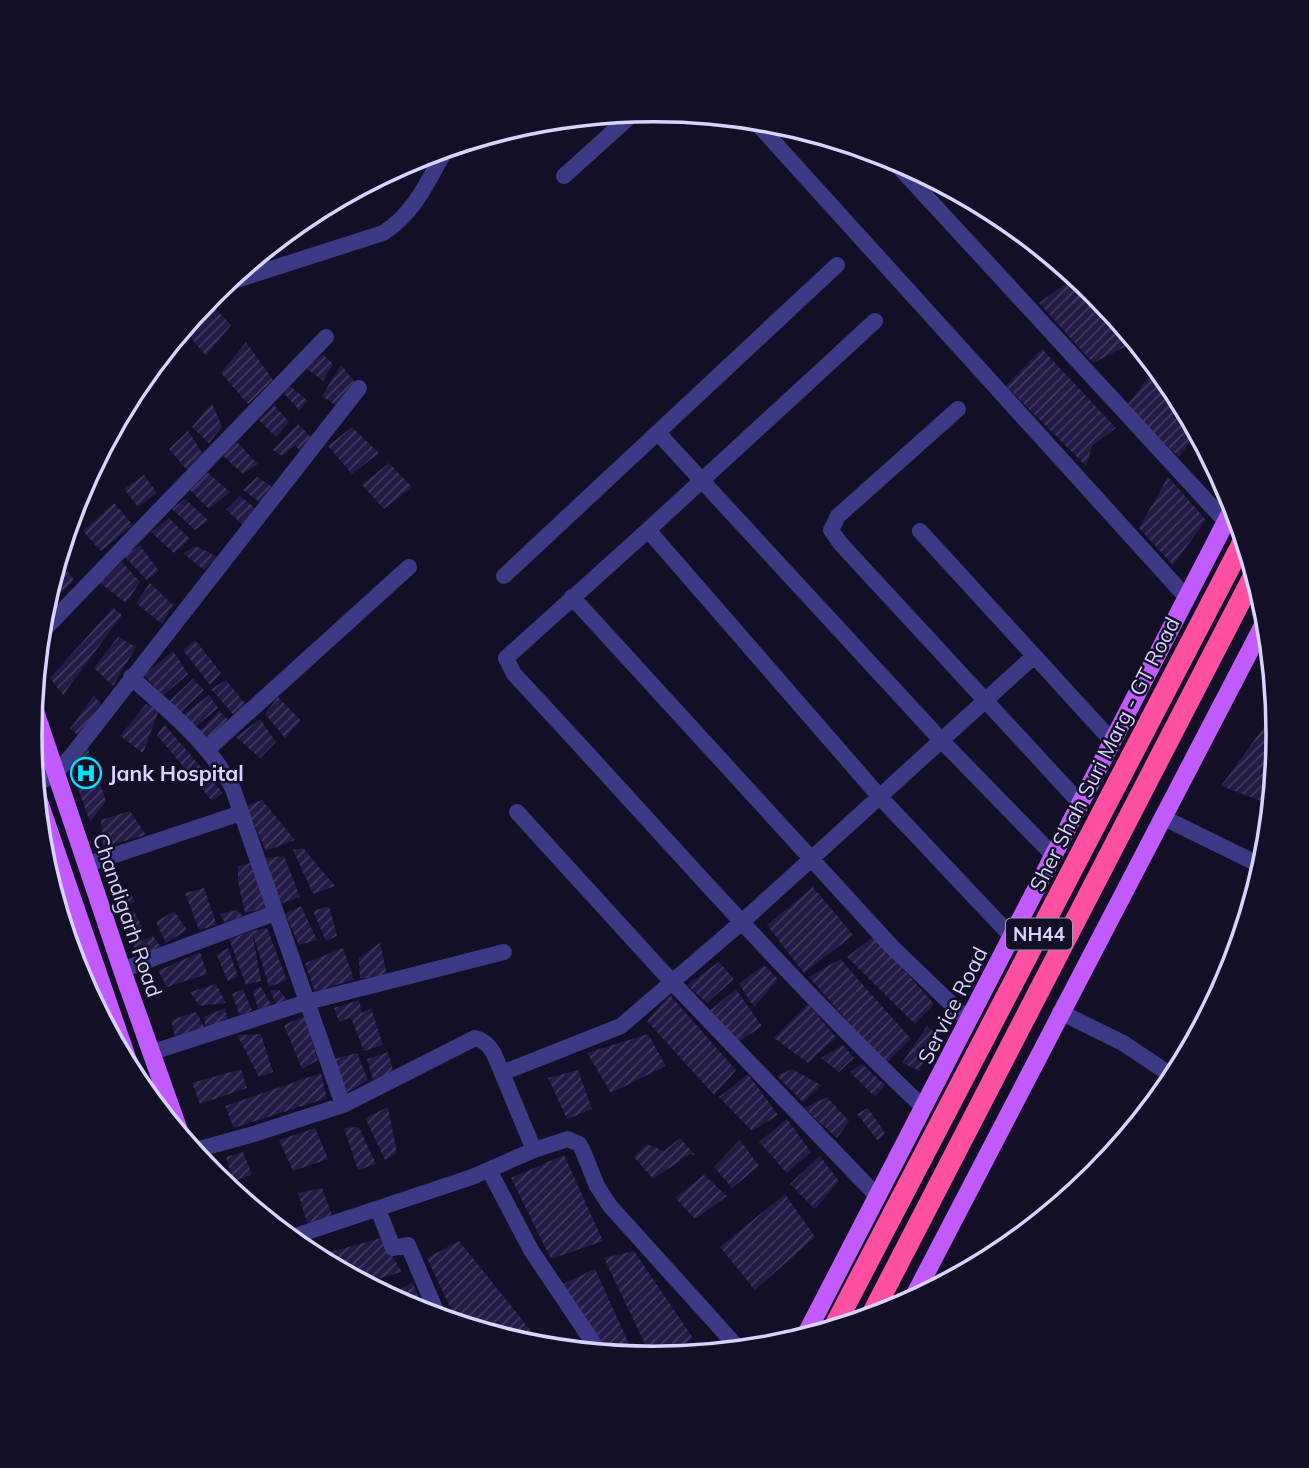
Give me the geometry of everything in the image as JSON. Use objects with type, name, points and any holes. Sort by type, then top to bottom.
[{"type":"highway","name":"Sher Shah Suri Marg - GT Road","points":[[839,1318],[1238,551]]},
{"type":"highway","name":"NH44","points":[[877,1304],[1248,586]]},
{"type":"main road","name":"Service Road","points":[[810,1327],[1226,522]]},
{"type":"main road","points":[[919,1286],[1258,634]]},
{"type":"main road","name":"Chandigarh Road","points":[[42,733],[173,1112]]},
{"type":"main road","points":[[54,854],[114,1021]]},
{"type":"street","points":[[564,176],[623,123]]},
{"type":"street","points":[[764,132],[1187,598]]},
{"type":"street","points":[[247,277],[383,233],[398,224],[410,212],[439,161]]},
{"type":"street","points":[[908,177],[1226,522]]},
{"type":"street","points":[[504,576],[837,265]]},
{"type":"street","points":[[875,321],[506,658],[521,682],[743,921],[874,1061],[924,1108]]},
{"type":"street","points":[[53,620],[326,337]]},
{"type":"street","points":[[44,782],[73,754],[359,388]]},
{"type":"street","points":[[958,409],[838,516],[831,530],[984,701],[1081,804]]},
{"type":"street","points":[[659,434],[942,740],[1054,856]]},
{"type":"street","points":[[648,530],[878,796],[1012,937]]},
{"type":"street","points":[[920,531],[1113,741]]},
{"type":"street","points":[[208,750],[409,567]]},
{"type":"street","points":[[572,597],[810,860],[892,947],[969,1021]]},
{"type":"street","points":[[502,1073],[621,1026],[743,921],[1034,656]]},
{"type":"street","points":[[131,677],[208,750],[224,770],[342,1105]]},
{"type":"street","points":[[517,812],[672,982],[878,1197]]},
{"type":"street","points":[[88,864],[241,813]]},
{"type":"street","points":[[1162,817],[1253,862]]},
{"type":"street","points":[[122,970],[275,913]]},
{"type":"street","points":[[153,1052],[307,1002],[504,952]]},
{"type":"street","points":[[1060,1012],[1168,1067]]},
{"type":"street","points":[[203,1147],[254,1134],[342,1105],[475,1038],[485,1041],[491,1048],[534,1150]]},
{"type":"street","points":[[301,1234],[489,1170],[534,1150],[568,1139],[579,1144],[597,1186],[610,1206],[732,1341]]},
{"type":"street","points":[[489,1170],[531,1250],[588,1342]]},
{"type":"street","points":[[379,1209],[393,1248],[408,1245],[433,1305]]},
{"type":"building","points":[[1068,282],[1127,345],[1093,363],[1039,303]]},
{"type":"building","points":[[215,308],[231,325],[206,356],[189,336]]},
{"type":"building","points":[[246,342],[273,380],[248,404],[221,373]]},
{"type":"building","points":[[1042,349],[1116,428],[1092,446],[1086,466],[1006,386]]},
{"type":"building","points":[[323,354],[333,364],[323,381],[306,368]]},
{"type":"building","points":[[341,365],[354,381],[336,405],[322,396]]},
{"type":"building","points":[[1150,375],[1191,440],[1179,457],[1126,406]]},
{"type":"building","points":[[290,386],[308,401],[299,410],[283,392]]},
{"type":"building","points":[[212,403],[222,427],[209,443],[192,427]]},
{"type":"building","points":[[274,405],[289,422],[276,437],[259,420]]},
{"type":"building","points":[[298,424],[312,438],[303,454],[295,445],[282,456],[273,450]]},
{"type":"building","points":[[352,427],[379,453],[352,474],[328,446]]},
{"type":"building","points":[[188,431],[203,454],[187,470],[169,449]]},
{"type":"building","points":[[237,442],[258,464],[243,474],[220,453]]},
{"type":"building","points":[[389,463],[412,487],[384,509],[362,485]]},
{"type":"building","points":[[207,472],[230,492],[209,509],[189,489]]},
{"type":"building","points":[[144,475],[157,493],[138,507],[124,489]]},
{"type":"building","points":[[257,477],[274,488],[262,504],[243,490]]},
{"type":"building","points":[[1168,477],[1206,520],[1173,565],[1139,528]]},
{"type":"building","points":[[240,496],[256,509],[242,524],[226,510]]},
{"type":"building","points":[[185,499],[208,520],[195,530],[172,509]]},
{"type":"building","points":[[114,503],[133,525],[101,551],[83,531]]},
{"type":"building","points":[[169,518],[190,539],[174,553],[151,532]]},
{"type":"building","points":[[140,545],[159,571],[147,580],[124,556]]},
{"type":"building","points":[[196,546],[217,557],[204,570],[183,553]]},
{"type":"building","points":[[122,562],[140,582],[126,603],[100,583]]},
{"type":"building","points":[[65,568],[74,580],[58,596]]},
{"type":"building","points":[[150,583],[173,605],[162,624],[136,603]]},
{"type":"building","points":[[113,608],[122,615],[63,695],[50,678]]},
{"type":"building","points":[[118,637],[136,647],[113,686],[94,668]]},
{"type":"building","points":[[195,640],[221,673],[210,685],[183,650]]},
{"type":"building","points":[[173,651],[188,674],[163,696],[144,675]]},
{"type":"building","points":[[193,679],[204,690],[179,714],[168,702]]},
{"type":"building","points":[[226,680],[246,705],[234,715],[211,689]]},
{"type":"building","points":[[94,695],[101,704],[79,736],[70,729]]},
{"type":"building","points":[[209,695],[218,708],[195,727],[183,715]]},
{"type":"building","points":[[278,697],[301,721],[285,738],[265,714]]},
{"type":"building","points":[[146,704],[159,710],[143,753],[120,736]]},
{"type":"building","points":[[219,711],[229,721],[210,741],[200,731]]},
{"type":"building","points":[[260,719],[276,742],[260,758],[236,737]]},
{"type":"building","points":[[1267,723],[1263,802],[1221,786]]},
{"type":"building","points":[[164,724],[223,793],[212,801],[157,735]]},
{"type":"building","points":[[85,740],[106,801],[90,822],[69,763]]},
{"type":"building","points":[[262,800],[295,840],[266,851],[246,806]]},
{"type":"building","points":[[130,811],[146,835],[103,847],[101,820]]},
{"type":"building","points":[[303,848],[335,886],[313,894],[293,850]]},
{"type":"building","points":[[284,856],[300,897],[280,904],[266,858]]},
{"type":"building","points":[[251,863],[266,908],[245,913],[238,882],[238,866]]},
{"type":"building","points":[[813,887],[853,935],[804,973],[767,925]]},
{"type":"building","points":[[204,888],[217,925],[199,930],[185,893]]},
{"type":"building","points":[[129,890],[135,902],[120,907],[115,892]]},
{"type":"building","points":[[301,906],[317,940],[299,945],[285,914]]},
{"type":"building","points":[[329,906],[337,936],[326,941],[313,911]]},
{"type":"building","points":[[237,910],[243,916],[225,923],[220,914]]},
{"type":"building","points":[[134,911],[144,931],[132,936],[123,917]]},
{"type":"building","points":[[174,911],[187,930],[166,943],[156,922]]},
{"type":"building","points":[[267,928],[287,980],[269,987],[252,931]]},
{"type":"building","points":[[252,931],[261,981],[246,985],[229,939]]},
{"type":"building","points":[[153,936],[163,950],[137,954],[132,944]]},
{"type":"building","points":[[874,936],[934,1004],[915,1024],[847,957]]},
{"type":"building","points":[[380,943],[387,974],[360,979],[359,958]]},
{"type":"building","points":[[228,948],[238,976],[228,981],[217,955]]},
{"type":"building","points":[[343,948],[354,979],[315,992],[305,963]]},
{"type":"building","points":[[200,952],[207,974],[167,987],[158,971]]},
{"type":"building","points":[[840,959],[911,1039],[885,1064],[809,977]]},
{"type":"building","points":[[719,962],[734,979],[707,1003],[687,985]]},
{"type":"building","points":[[764,965],[778,979],[754,1007],[739,984]]},
{"type":"building","points":[[216,984],[226,1003],[199,1006],[190,992]]},
{"type":"building","points":[[260,986],[271,1004],[258,1009],[253,991]]},
{"type":"building","points":[[243,989],[252,1010],[240,1017],[232,994]]},
{"type":"building","points":[[736,989],[762,1026],[737,1043],[707,1013]]},
{"type":"building","points":[[270,990],[279,990],[288,1001],[276,1004]]},
{"type":"building","points":[[670,995],[736,1070],[714,1095],[647,1021]]},
{"type":"building","points":[[359,1000],[362,1013],[371,1008],[383,1045],[364,1051],[351,1018],[359,1014],[339,1022],[334,1008]]},
{"type":"building","points":[[808,1004],[836,1037],[808,1063],[774,1038]]},
{"type":"building","points":[[225,1008],[228,1022],[206,1030],[204,1017]]},
{"type":"building","points":[[196,1012],[206,1030],[175,1037],[171,1020]]},
{"type":"building","points":[[304,1016],[318,1060],[302,1069],[284,1025]]},
{"type":"building","points":[[927,1026],[938,1035],[919,1071],[902,1063]]},
{"type":"building","points":[[261,1034],[273,1072],[259,1077],[237,1035]]},
{"type":"building","points":[[648,1034],[666,1066],[611,1093],[587,1053]]},
{"type":"building","points":[[843,1045],[854,1058],[839,1072],[821,1058]]},
{"type":"building","points":[[388,1052],[394,1075],[373,1080],[367,1059]]},
{"type":"building","points":[[357,1053],[368,1080],[346,1093],[334,1059]]},
{"type":"building","points":[[862,1064],[885,1085],[875,1097],[850,1072]]},
{"type":"building","points":[[241,1069],[247,1088],[200,1104],[192,1083]]},
{"type":"building","points":[[792,1069],[821,1085],[803,1102],[777,1076]]},
{"type":"building","points":[[578,1070],[592,1109],[567,1119],[548,1078]]},
{"type":"building","points":[[321,1073],[327,1098],[234,1128],[225,1106]]},
{"type":"building","points":[[748,1074],[778,1115],[752,1131],[719,1097]]},
{"type":"building","points":[[827,1097],[849,1121],[837,1138],[804,1108]]},
{"type":"building","points":[[388,1107],[397,1153],[385,1160],[365,1118]]},
{"type":"building","points":[[868,1108],[885,1133],[878,1141],[857,1114]]},
{"type":"building","points":[[787,1119],[811,1152],[787,1173],[759,1142]]},
{"type":"building","points":[[359,1127],[376,1164],[358,1170],[344,1128]]},
{"type":"building","points":[[315,1128],[328,1159],[293,1171],[279,1140]]},
{"type":"building","points":[[680,1138],[695,1155],[690,1154],[653,1179],[634,1157],[647,1144],[664,1151]]},
{"type":"building","points":[[740,1140],[759,1166],[732,1188],[714,1167]]},
{"type":"building","points":[[243,1152],[252,1175],[235,1180],[226,1157]]},
{"type":"building","points":[[564,1155],[603,1241],[551,1259],[511,1178]]},
{"type":"building","points":[[820,1156],[839,1181],[815,1209],[790,1184]]},
{"type":"building","points":[[704,1175],[727,1196],[695,1219],[675,1198]]},
{"type":"building","points":[[322,1188],[332,1216],[307,1223],[298,1193]]},
{"type":"building","points":[[785,1194],[815,1237],[755,1290],[720,1247]]},
{"type":"building","points":[[381,1238],[402,1272],[376,1279],[329,1252]]},
{"type":"building","points":[[459,1241],[534,1335],[452,1312],[427,1258]]},
{"type":"building","points":[[634,1251],[693,1338],[681,1345],[646,1346],[604,1258]]},
{"type":"building","points":[[595,1269],[630,1345],[603,1344],[563,1284]]},
{"type":"building","points":[[413,1282],[419,1299],[399,1290]]},
{"type":"place","name":"Jank Hospital","points":[[86,773]]}]
